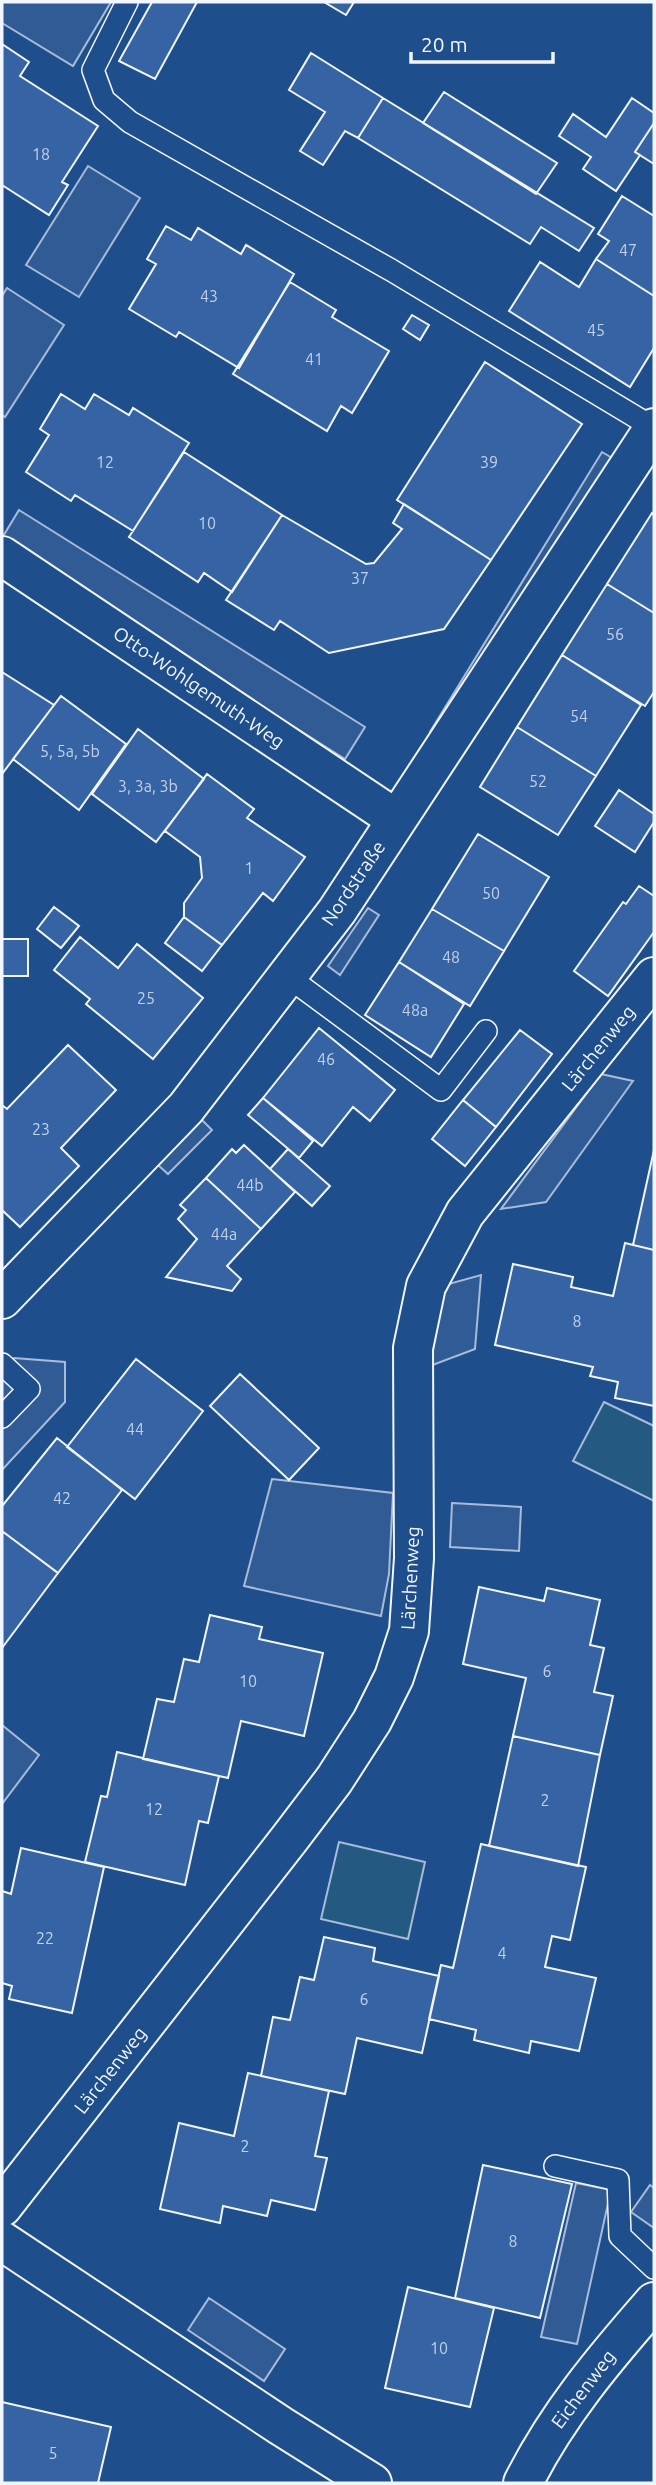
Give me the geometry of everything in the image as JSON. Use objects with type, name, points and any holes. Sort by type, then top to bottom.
[{"type":"street","name":"Nordstraße","points":[[2,1299],[186,1108],[337,911],[654,428]]},
{"type":"street","name":"Otto-Wohlgemuth-Weg","points":[[2,556],[396,819]]},
{"type":"street","name":"Lärchenweg","points":[[2,2207],[290,1838],[334,1780],[372,1721],[394,1677],[409,1631],[414,1558],[413,1348],[426,1286],[465,1213],[654,977]]},
{"type":"street","points":[[2,2241],[281,2426],[372,2483]]},
{"type":"street","name":"Eichenweg","points":[[523,2483],[550,2432],[573,2399],[654,2302]]},
{"type":"lane","points":[[119,5],[93,69],[104,100],[130,122],[391,270],[654,428]]},
{"type":"lane","points":[[287,976],[441,1090],[486,1031]]},
{"type":"lane","points":[[2,1364],[29,1389],[2,1417]]},
{"type":"lane","points":[[555,2166],[618,2180],[620,2236],[654,2268]]},
{"type":"shaded area","points":[[2,2],[111,2],[73,66],[2,23]]},
{"type":"shaded area","points":[[88,166],[140,198],[79,297],[26,265]]},
{"type":"shaded area","points":[[7,288],[64,325],[5,417],[2,415],[2,296]]},
{"type":"shaded area","points":[[602,452],[619,462],[446,742],[430,732]]},
{"type":"shaded area","points":[[19,510],[365,727],[345,759],[2,543],[2,538]]},
{"type":"shaded area","points":[[368,908],[379,915],[340,975],[328,966]]},
{"type":"shaded area","points":[[601,1074],[633,1081],[546,1202],[501,1209]]},
{"type":"shaded area","points":[[202,1120],[212,1130],[168,1174],[158,1165]]},
{"type":"shaded area","points":[[481,1275],[475,1349],[430,1366],[445,1285]]},
{"type":"shaded area","points":[[14,1358],[65,1362],[65,1402],[2,1470],[2,1371]]},
{"type":"shaded area","points":[[604,1402],[654,1426],[654,1501],[573,1461]]},
{"type":"shaded area","points":[[272,1479],[393,1493],[389,1574],[381,1616],[244,1586]]},
{"type":"shaded area","points":[[452,1503],[521,1507],[519,1551],[450,1547]]},
{"type":"shaded area","points":[[2,1725],[39,1755],[2,1804]]},
{"type":"shaded area","points":[[339,1842],[425,1862],[408,1939],[321,1919]]},
{"type":"shaded area","points":[[576,2183],[611,2190],[577,2344],[541,2337]]},
{"type":"shaded area","points":[[650,2185],[654,2188],[654,2228],[631,2212]]},
{"type":"shaded area","points":[[209,2298],[285,2349],[264,2381],[188,2330]]},
{"type":"building","points":[[152,2],[197,2],[155,79],[119,61]]},
{"type":"building","points":[[324,2],[354,2],[346,15]]},
{"type":"building","points":[[2,44],[29,62],[20,76],[98,126],[62,182],[68,185],[49,215],[2,185]]},
{"type":"building","points":[[311,53],[383,98],[358,138],[345,131],[323,165],[300,151],[325,112],[289,90]]},
{"type":"building","points":[[444,92],[557,163],[536,194],[423,123]]},
{"type":"building","points":[[383,98],[594,228],[579,251],[541,227],[530,244],[358,138]]},
{"type":"building","points":[[632,98],[654,113],[654,123],[635,152],[640,155],[616,191],[583,169],[591,157],[559,136],[573,114],[606,137]]},
{"type":"building","points":[[654,123],[654,164],[635,152]]},
{"type":"building","points":[[622,196],[654,216],[654,296],[596,259],[609,241],[598,234]]},
{"type":"building","points":[[166,226],[191,240],[198,228],[241,254],[246,245],[294,274],[239,368],[179,332],[176,337],[129,309],[156,264],[147,259]]},
{"type":"building","points":[[596,259],[654,296],[654,348],[630,387],[509,311],[540,262],[579,287]]},
{"type":"building","points":[[290,282],[336,310],[332,317],[389,351],[352,413],[341,406],[327,431],[233,374]]},
{"type":"building","points":[[412,315],[429,325],[420,340],[403,329]]},
{"type":"building","points":[[485,362],[582,424],[491,560],[397,500]]},
{"type":"building","points":[[61,394],[85,409],[94,394],[129,415],[133,408],[189,443],[133,531],[75,495],[71,501],[26,472],[49,435],[40,429]]},
{"type":"building","points":[[184,452],[282,515],[232,592],[204,573],[198,582],[129,537]]},
{"type":"building","points":[[404,504],[491,560],[444,629],[329,653],[280,621],[274,630],[226,600],[282,515],[366,564],[374,563],[402,529],[393,523]]},
{"type":"building","points":[[652,513],[654,515],[654,613],[607,584]]},
{"type":"building","points":[[607,584],[654,613],[654,692],[645,706],[562,655]]},
{"type":"building","points":[[562,655],[641,705],[596,776],[517,727]]},
{"type":"building","points":[[2,672],[54,705],[2,774]]},
{"type":"building","points":[[61,696],[126,744],[79,810],[13,759]]},
{"type":"building","points":[[517,727],[596,776],[558,835],[480,787]]},
{"type":"building","points":[[138,729],[204,779],[156,842],[92,794]]},
{"type":"building","points":[[207,774],[254,809],[247,818],[305,857],[273,901],[263,893],[222,945],[184,917],[184,903],[202,878],[200,857],[165,831]]},
{"type":"building","points":[[619,790],[654,814],[654,822],[635,852],[595,826]]},
{"type":"building","points":[[478,834],[549,877],[504,951],[432,909]]},
{"type":"building","points":[[639,886],[654,896],[654,932],[608,996],[574,971],[623,902],[626,904]]},
{"type":"building","points":[[54,907],[79,926],[61,948],[37,929]]},
{"type":"building","points":[[432,909],[504,951],[470,1006],[399,962]]},
{"type":"building","points":[[184,917],[222,945],[202,971],[165,943]]},
{"type":"building","points":[[80,937],[118,968],[137,944],[203,998],[153,1059],[86,1004],[90,999],[54,970]]},
{"type":"building","points":[[2,939],[28,939],[28,976],[2,976]]},
{"type":"building","points":[[399,962],[464,1004],[431,1057],[365,1015]]},
{"type":"building","points":[[319,1028],[395,1090],[370,1121],[353,1107],[322,1146],[263,1098]]},
{"type":"building","points":[[520,1030],[552,1054],[496,1127],[463,1100]]},
{"type":"building","points":[[68,1045],[116,1090],[61,1148],[79,1166],[20,1227],[2,1210],[2,1105],[7,1109]]},
{"type":"building","points":[[263,1098],[313,1141],[299,1158],[248,1115]]},
{"type":"building","points":[[463,1100],[496,1127],[465,1166],[432,1139]]},
{"type":"building","points":[[244,1145],[295,1192],[261,1229],[206,1178],[232,1149],[236,1153]]},
{"type":"building","points":[[288,1149],[330,1186],[312,1206],[270,1169]]},
{"type":"building","points":[[654,1150],[654,1250],[633,1245]]},
{"type":"building","points":[[206,1178],[261,1229],[227,1266],[241,1279],[232,1291],[166,1277],[197,1239],[178,1219],[186,1210],[180,1205]]},
{"type":"building","points":[[625,1243],[654,1250],[654,1406],[615,1398],[618,1382],[590,1376],[593,1367],[495,1345],[513,1264],[573,1277],[571,1287],[613,1296]]},
{"type":"building","points":[[136,1359],[203,1411],[135,1499],[67,1447]]},
{"type":"building","points":[[240,1374],[319,1448],[289,1480],[210,1406]]},
{"type":"building","points":[[57,1438],[122,1490],[58,1573],[2,1531],[2,1506]]},
{"type":"building","points":[[2,1531],[58,1573],[2,1648]]},
{"type":"building","points":[[479,1587],[544,1601],[547,1588],[600,1600],[590,1645],[604,1648],[594,1692],[613,1696],[600,1755],[513,1736],[526,1678],[463,1664]]},
{"type":"building","points":[[210,1615],[262,1627],[259,1639],[323,1653],[304,1736],[241,1721],[228,1778],[143,1759],[157,1699],[174,1702],[184,1659],[199,1662]]},
{"type":"building","points":[[513,1736],[600,1755],[578,1866],[489,1846]]},
{"type":"building","points":[[117,1752],[219,1776],[208,1823],[199,1821],[185,1885],[85,1862],[101,1796],[107,1797]]},
{"type":"building","points":[[481,1844],[586,1867],[570,1940],[552,1936],[545,1967],[596,1978],[579,2051],[531,2041],[529,2053],[474,2040],[476,2030],[429,2019],[441,1965],[453,1968]]},
{"type":"building","points":[[21,1848],[104,1867],[72,2013],[9,1999],[12,1986],[2,1983],[2,1891],[11,1894]]},
{"type":"building","points":[[324,1937],[375,1948],[373,1961],[439,1976],[422,2053],[357,2038],[345,2094],[261,2076],[273,2017],[290,2020],[300,1977],[314,1980]]},
{"type":"building","points":[[248,2073],[329,2091],[315,2156],[327,2158],[315,2210],[271,2200],[267,2216],[223,2206],[220,2223],[160,2209],[179,2123],[234,2136]]},
{"type":"building","points":[[483,2165],[572,2184],[540,2318],[455,2298]]},
{"type":"building","points":[[408,2287],[494,2308],[470,2407],[385,2388]]},
{"type":"building","points":[[2,2402],[111,2427],[98,2483],[2,2483]]}]
